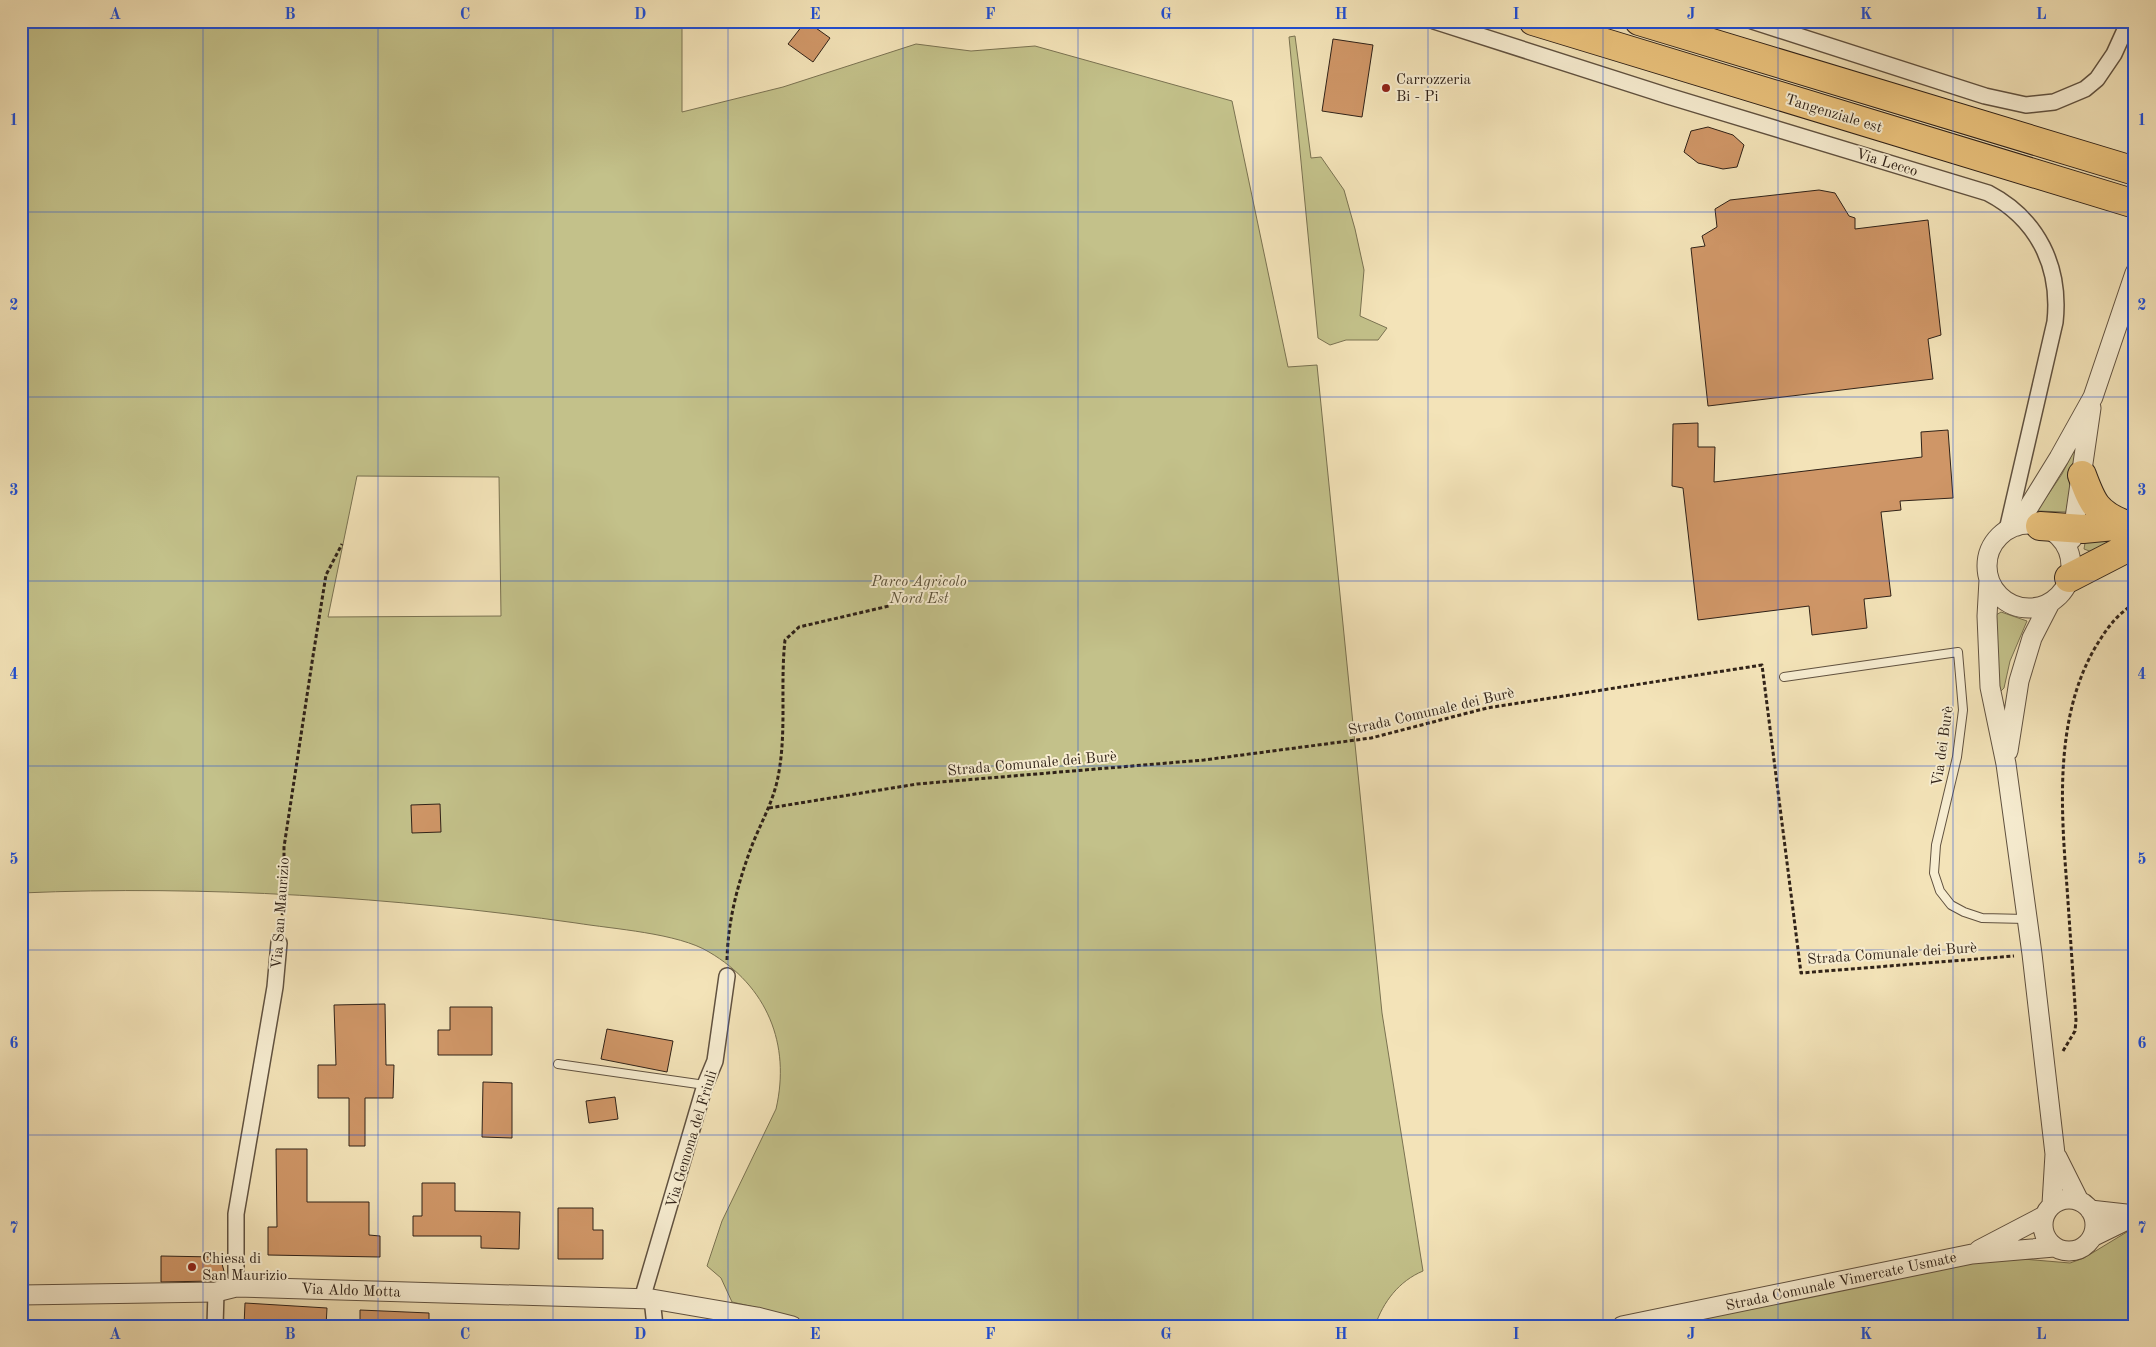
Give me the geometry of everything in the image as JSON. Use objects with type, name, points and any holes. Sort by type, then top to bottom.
[{"type":"highway","name":"Tangenziale est","points":[[1533,21],[2135,204]]},
{"type":"highway","name":"Tangenziale est","points":[[1639,21],[2135,171]]},
{"type":"highway","points":[[2082,475],[2093,504],[2107,518],[2131,531]]},
{"type":"highway","points":[[2021,527],[2100,528],[2131,531]]},
{"type":"highway","points":[[2069,567],[2131,531]]},
{"type":"street","name":"Via Lecco","points":[[1434,21],[1668,96],[1988,193],[2015,210],[2027,222],[2046,255],[2053,274],[2057,305],[2021,527]]},
{"type":"street","points":[[1752,21],[1985,96],[2026,105],[2040,105],[2062,99],[2085,89],[2097,80],[2114,54],[2129,21]]},
{"type":"street","points":[[2055,1154],[2095,1223],[2092,1237],[2088,1243],[2075,1251],[2054,1248],[2049,1243],[2043,1230],[2048,1210],[2055,1154],[2032,954],[2006,764],[1990,687],[1986,616],[1989,580],[1987,568],[1992,547],[2021,527],[2093,397],[2134,274]]},
{"type":"street","points":[[1989,580],[2000,597],[2019,607],[2040,607],[2050,603],[2058,596],[2069,567],[2093,397]]},
{"type":"street","points":[[2021,527],[2059,537],[2069,567]]},
{"type":"street","points":[[2006,764],[2019,681],[2032,638],[2050,603]]},
{"type":"street","name":"Via San Maurizio","points":[[236,1287],[236,1214],[275,987],[279,943]]},
{"type":"street","name":"Via Gemona del Friuli","points":[[647,1299],[705,1085],[715,1061],[727,976]]},
{"type":"street","points":[[2048,1210],[2065,1199],[2084,1205],[2135,1215]]},
{"type":"street","name":"Strada Comunale Vimercate Usmate","points":[[1972,1254],[2048,1210]]},
{"type":"street","points":[[2092,1237],[2135,1215]]},
{"type":"street","name":"Strada Comunale Vimercate Usmate","points":[[1622,1326],[1972,1254],[2054,1248]]},
{"type":"street","name":"Via Aldo Motta","points":[[21,1295],[216,1292],[236,1287],[647,1299]]},
{"type":"street","points":[[215,1326],[216,1292]]},
{"type":"street","points":[[655,1326],[647,1299],[739,1313],[792,1326]]},
{"type":"lane","name":"Via dei Burè","points":[[1784,677],[1958,652],[1963,710],[1957,757],[1936,845],[1934,873],[1940,891],[1951,905],[1964,912],[1982,918],[2026,919]]},
{"type":"lane","points":[[558,1064],[705,1085]]},
{"type":"path","name":"Via San Maurizio","points":[[279,943],[284,895],[284,847],[313,656],[326,575],[342,544]]},
{"type":"path","points":[[2044,1057],[2062,1052],[2075,1032],[2076,1020],[2063,838],[2063,748],[2073,704],[2087,662],[2112,622],[2135,602]]},
{"type":"path","points":[[727,976],[728,930],[734,897],[751,847],[769,808],[778,778],[783,739],[782,672],[785,640],[799,627],[889,606]]},
{"type":"path","name":"Strada Comunale dei Burè","points":[[769,808],[917,784],[1204,760],[1371,738],[1487,708],[1762,665],[1801,973],[2032,954]]},
{"type":"green space","name":"Parco Agricolo Nord Est","points":[[21,21],[682,21],[682,112],[783,87],[916,44],[971,51],[1035,46],[1232,101],[1288,367],[1317,365],[1382,1013],[1423,1271],[1399,1286],[1382,1309],[1375,1326],[769,1326],[772,1311],[732,1302],[721,1278],[707,1266],[722,1221],[776,1109],[780,1085],[780,1062],[777,1040],[770,1019],[760,999],[729,966],[709,952],[680,940],[645,933],[507,914],[369,900],[230,892],[90,891],[21,893]],"holes":[[[357,476],[499,477],[501,616],[328,617]]]},
{"type":"green space","points":[[1295,36],[1311,158],[1321,157],[1344,190],[1364,270],[1360,316],[1387,328],[1378,340],[1346,340],[1330,345],[1318,338],[1289,37]]},
{"type":"green space","points":[[2080,438],[2066,512],[2037,511],[2062,474]]},
{"type":"green space","points":[[2129,534],[2092,552],[2084,549],[2086,537]]},
{"type":"green space","points":[[2001,612],[2027,621],[2010,661],[2004,688],[1999,693],[1996,615]]},
{"type":"green space","points":[[2135,1227],[2135,1326],[1663,1326],[1999,1257],[2070,1263],[2084,1258]]},
{"type":"building","points":[[806,21],[830,38],[813,62],[788,44]]},
{"type":"building","points":[[1333,39],[1373,45],[1362,117],[1322,111]]},
{"type":"building","points":[[1708,127],[1733,135],[1744,145],[1737,167],[1723,169],[1698,163],[1684,152],[1691,131]]},
{"type":"building","points":[[1819,190],[1835,193],[1849,216],[1855,218],[1855,229],[1928,220],[1941,335],[1928,339],[1933,379],[1708,406],[1691,248],[1705,246],[1702,236],[1717,227],[1715,209],[1730,200]]},
{"type":"building","points":[[1698,423],[1698,447],[1715,447],[1714,482],[1922,457],[1921,432],[1948,430],[1953,498],[1900,501],[1901,510],[1881,512],[1891,596],[1864,599],[1867,628],[1812,635],[1809,606],[1698,620],[1683,488],[1672,486],[1673,424]]},
{"type":"building","points":[[440,804],[441,832],[412,833],[411,805]]},
{"type":"building","points":[[385,1004],[386,1065],[394,1065],[393,1098],[365,1098],[365,1146],[349,1146],[349,1098],[318,1098],[318,1065],[336,1065],[334,1005]]},
{"type":"building","points":[[450,1007],[492,1007],[492,1055],[438,1055],[438,1030],[450,1030]]},
{"type":"building","points":[[607,1029],[673,1041],[667,1072],[601,1059]]},
{"type":"building","points":[[483,1082],[512,1083],[512,1138],[482,1137]]},
{"type":"building","points":[[615,1097],[618,1119],[589,1123],[586,1101]]},
{"type":"building","points":[[276,1149],[307,1149],[307,1202],[369,1202],[369,1235],[380,1236],[380,1257],[268,1255],[268,1227],[277,1227]]},
{"type":"building","points":[[422,1183],[455,1183],[455,1211],[520,1212],[519,1249],[481,1248],[481,1236],[413,1236],[413,1216],[422,1216]]},
{"type":"building","points":[[558,1208],[593,1208],[593,1230],[603,1230],[603,1259],[558,1259]]},
{"type":"building","name":"Chiesa di San Maurizio","points":[[161,1256],[215,1257],[222,1264],[224,1271],[222,1278],[215,1281],[161,1282]]},
{"type":"building","points":[[245,1303],[327,1308],[326,1326],[244,1326]]},
{"type":"building","points":[[360,1310],[429,1313],[429,1326],[360,1326]]},
{"type":"place","name":"Carrozzeria Bi - Pi","points":[[1386,88]]},
{"type":"place","name":"Chiesa di San Maurizio","points":[[192,1267]]}]
